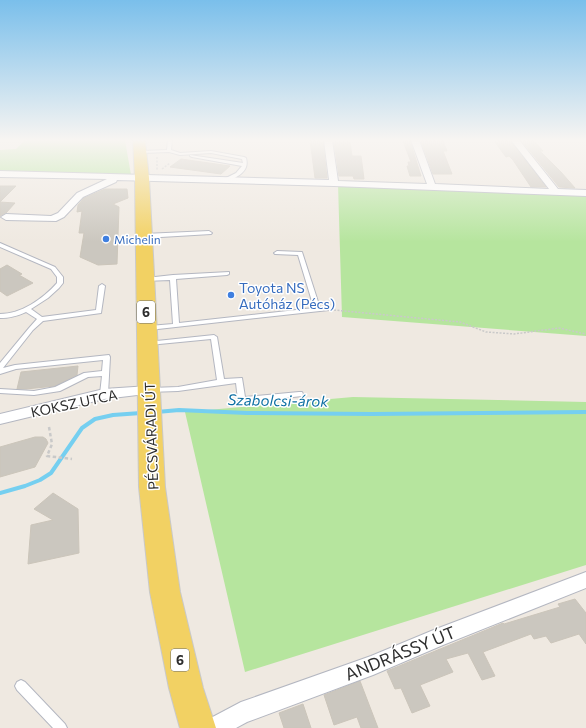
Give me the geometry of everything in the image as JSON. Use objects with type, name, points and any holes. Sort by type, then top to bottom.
[{"type":"main road","name":"PÉCSVÁRADI ÚT","points":[[141,174],[152,487],[165,592],[186,688],[198,728]]},
{"type":"street","points":[[0,174],[119,177],[142,184],[161,183],[180,179]]},
{"type":"street","points":[[333,174],[334,183]]},
{"type":"street","points":[[427,174],[432,187]]},
{"type":"street","points":[[542,174],[556,192]]},
{"type":"street","points":[[6,217],[53,219],[62,215],[80,195],[119,177]]},
{"type":"street","points":[[142,184],[180,179],[334,183],[586,193]]},
{"type":"street","points":[[0,183],[99,186]]},
{"type":"street","name":"KOKSZ UTCA","points":[[0,419],[104,394],[149,405]]},
{"type":"street","name":"ANDRÁSSY ÚT","points":[[215,728],[241,713],[373,665],[436,638],[586,580]]},
{"type":"lane","points":[[226,180],[239,174]]},
{"type":"lane","points":[[144,236],[208,233]]},
{"type":"lane","points":[[0,245],[53,268],[60,277],[60,283],[56,289],[26,309],[14,315],[0,316]]},
{"type":"lane","points":[[277,253],[300,253],[318,310]]},
{"type":"lane","points":[[145,280],[227,273]]},
{"type":"lane","points":[[173,278],[176,324]]},
{"type":"lane","points":[[0,368],[30,329],[42,319],[99,312],[102,286]]},
{"type":"lane","points":[[26,309],[42,319]]},
{"type":"lane","points":[[147,336],[176,324],[327,309]]},
{"type":"lane","points":[[147,336],[214,337],[221,382]]},
{"type":"lane","points":[[0,372],[15,367],[107,357],[104,394]]},
{"type":"lane","points":[[0,391],[34,393],[57,389],[87,375],[106,373]]},
{"type":"lane","points":[[149,405],[178,389],[239,380],[242,400],[299,394]]},
{"type":"lane","points":[[21,686],[61,728]]},
{"type":"path","points":[[327,309],[348,313],[460,322],[486,332],[514,334],[559,328],[586,334]]},
{"type":"path","points":[[49,427],[52,444],[47,456],[72,460]]},
{"type":"green space","points":[[86,174],[131,174],[131,175]]},
{"type":"green space","points":[[338,184],[586,196],[586,336],[342,317]]},
{"type":"green space","points":[[353,397],[586,402],[586,565],[245,672],[185,412]]},
{"type":"building","points":[[314,174],[327,174],[327,178],[315,178]]},
{"type":"building","points":[[339,174],[363,174],[364,179],[354,179],[353,176],[339,176]]},
{"type":"building","points":[[409,174],[420,174],[421,176],[410,176]]},
{"type":"building","points":[[522,174],[536,174],[546,187],[531,187]]},
{"type":"building","points":[[548,174],[563,174],[575,188],[559,187]]},
{"type":"building","points":[[0,186],[16,186],[0,202]]},
{"type":"building","points":[[105,189],[127,189],[128,198],[113,204],[119,207],[117,264],[98,265],[80,257],[84,233],[79,233],[82,211],[77,212],[78,205],[84,198]]},
{"type":"building","points":[[0,202],[15,203],[6,213],[0,216]]},
{"type":"building","points":[[7,265],[22,274],[19,275],[33,283],[7,296],[0,291],[0,269]]},
{"type":"building","points":[[78,366],[77,375],[55,386],[17,389],[21,372]]},
{"type":"building","points":[[35,437],[43,437],[48,443],[35,467],[0,477],[0,447]]},
{"type":"building","points":[[53,493],[78,509],[79,553],[28,564],[31,525],[53,520],[34,509]]},
{"type":"building","points":[[575,599],[586,613],[586,644],[579,634],[551,643],[546,636],[534,639],[531,634],[483,652],[495,676],[482,680],[468,653],[446,659],[453,672],[420,685],[430,706],[412,713],[401,688],[395,689],[387,671],[503,623],[504,624],[560,607],[558,604]]},
{"type":"building","points":[[360,681],[378,728],[361,728],[357,717],[334,725],[324,695]]},
{"type":"building","points":[[303,704],[311,728],[284,728],[279,713]]},
{"type":"waterway","name":"Szabolcsi-árok","points":[[157,412],[179,410],[247,413],[372,414],[586,412]]},
{"type":"waterway","name":"Szabolcsi-árok","points":[[0,493],[25,486],[40,480],[51,473],[82,428],[95,419],[113,415],[141,413]]},
{"type":"place","name":"Michelin","points":[[106,239]]},
{"type":"place","name":"Toyota NS Autóház (Pécs)","points":[[231,295]]}]
